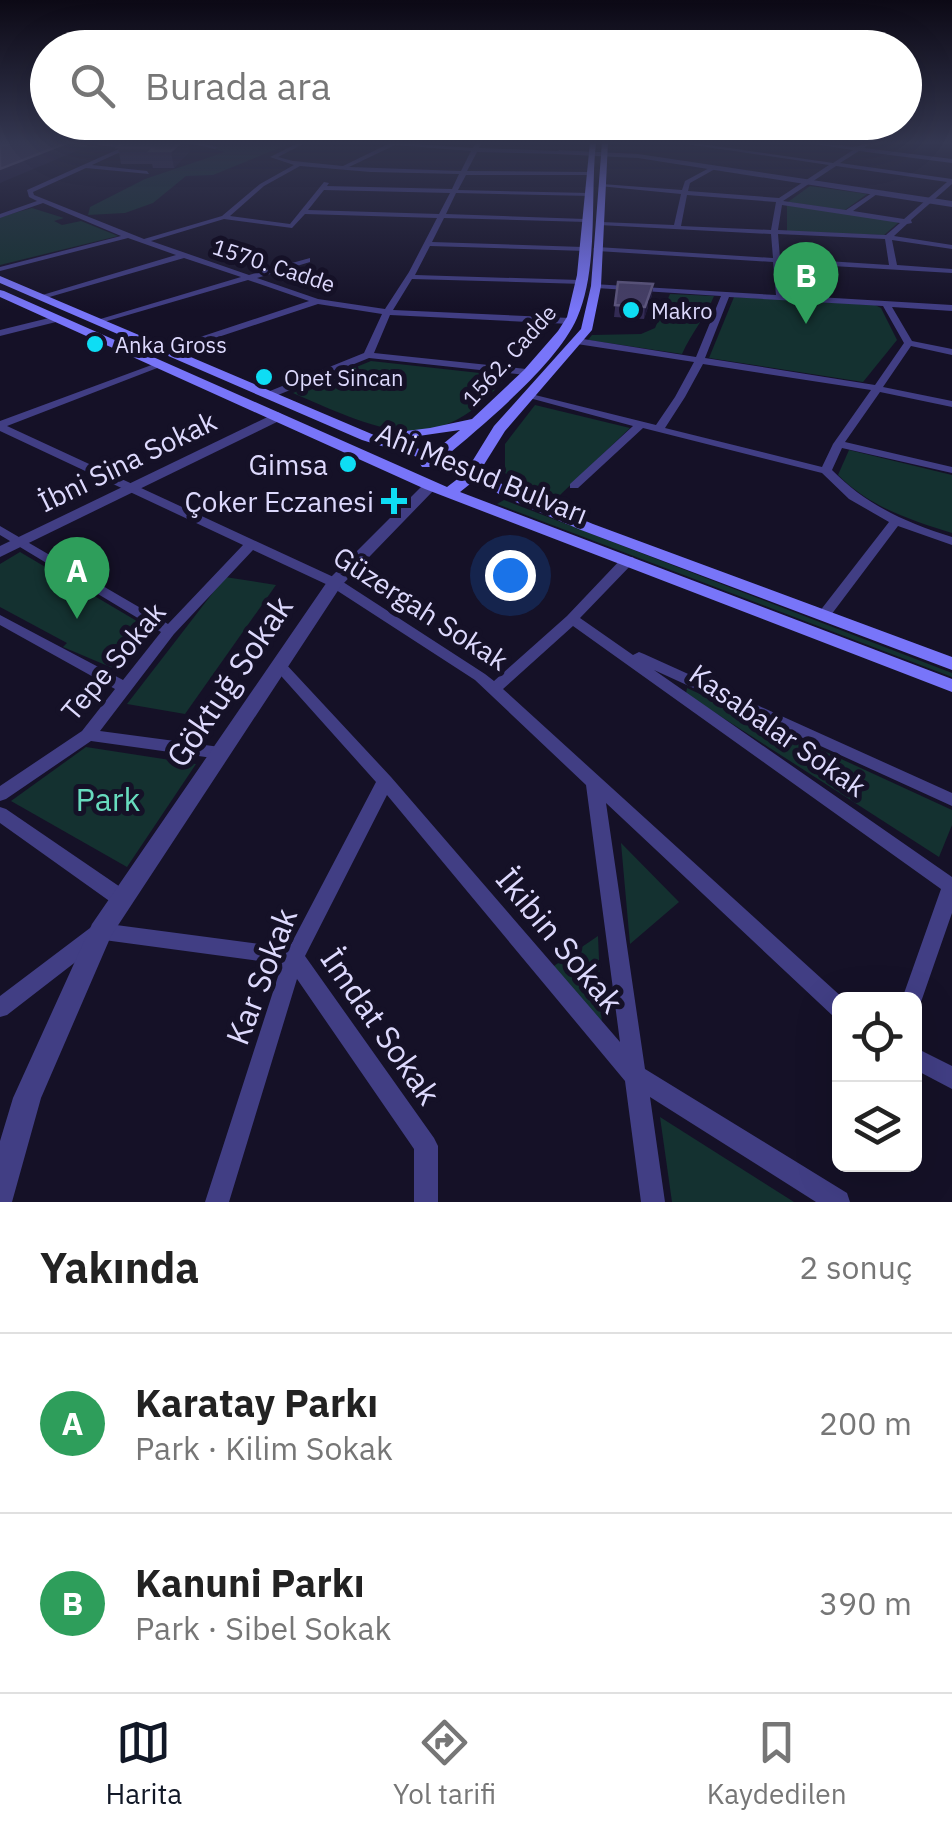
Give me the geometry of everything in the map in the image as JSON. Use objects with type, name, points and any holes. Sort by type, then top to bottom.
[{"type":"main road","name":"1562. Cadde","points":[[412,478],[477,422],[570,321],[580,282],[589,198]]},
{"type":"main road","name":"1562. Cadde","points":[[449,492],[472,472],[499,429],[586,330],[596,286],[602,198]]},
{"type":"main road","name":"Ahi Mesud Bulvarı","points":[[0,279],[100,322],[278,416],[430,486],[952,686]]},
{"type":"main road","name":"Ahi Mesud Bulvarı","points":[[0,293],[58,319],[269,395],[367,437],[472,472],[545,510],[952,664]]},
{"type":"main road","points":[[367,437],[424,433],[477,422]]},
{"type":"street","points":[[0,216],[41,202],[37,198]]},
{"type":"street","points":[[144,241],[224,217],[246,198]]},
{"type":"street","points":[[224,217],[292,226],[306,212],[311,198]]},
{"type":"street","points":[[368,356],[386,312],[450,198]]},
{"type":"street","points":[[678,227],[686,198]]},
{"type":"street","points":[[750,198],[910,222]]},
{"type":"street","points":[[780,297],[774,233],[779,201],[783,198]]},
{"type":"street","points":[[848,212],[868,198]]},
{"type":"street","points":[[912,198],[952,204]]},
{"type":"street","points":[[888,237],[936,198]]},
{"type":"street","name":"1570. Cadde","points":[[41,202],[317,302],[386,312],[570,321]]},
{"type":"street","points":[[306,212],[585,220]]},
{"type":"street","points":[[601,224],[888,237],[952,247]]},
{"type":"street","points":[[0,270],[128,236]]},
{"type":"street","points":[[888,237],[893,267]]},
{"type":"street","points":[[426,244],[583,249]]},
{"type":"street","points":[[597,250],[952,271]]},
{"type":"street","points":[[42,298],[186,255]]},
{"type":"street","points":[[100,322],[307,260]]},
{"type":"street","points":[[409,277],[580,282]]},
{"type":"street","points":[[596,286],[952,308]]},
{"type":"street","points":[[659,429],[682,398],[701,361],[726,294]]},
{"type":"street","points":[[0,426],[163,358],[317,302]]},
{"type":"street","points":[[886,304],[909,344],[952,352]]},
{"type":"street","points":[[0,332],[58,319]]},
{"type":"street","points":[[578,341],[876,388],[952,404]]},
{"type":"street","points":[[826,471],[838,444],[909,344]]},
{"type":"street","points":[[269,395],[368,356],[526,372]]},
{"type":"street","points":[[527,396],[826,471],[841,488],[895,522],[952,542]]},
{"type":"street","name":"İbni Sina Sokak","points":[[0,552],[278,416]]},
{"type":"street","points":[[574,486],[641,424]]},
{"type":"street","name":"Güzergah Sokak","points":[[0,426],[335,583],[493,690],[832,1001]]},
{"type":"street","points":[[838,444],[952,470]]},
{"type":"street","name":"Göktuğ Sokak","points":[[0,1194],[27,1098],[101,931],[335,583],[430,486]]},
{"type":"street","points":[[822,616],[895,522]]},
{"type":"street","points":[[0,530],[169,631]]},
{"type":"street","name":"Tepe Sokak","points":[[0,794],[88,735],[169,631],[251,544]]},
{"type":"street","points":[[493,690],[572,619],[628,560]]},
{"type":"street","points":[[0,619],[125,688]]},
{"type":"street","name":"Kasabalar Sokak","points":[[572,619],[952,885]]},
{"type":"street","points":[[605,641],[952,800]]},
{"type":"street","name":"İkibin Sokak","points":[[279,665],[384,781],[634,1074],[838,1202]]},
{"type":"street","points":[[88,735],[220,753]]},
{"type":"street","name":"Kar Sokak","points":[[217,1202],[294,957],[384,781]]},
{"type":"street","points":[[594,782],[652,1202]]},
{"type":"street","points":[[0,814],[122,899]]},
{"type":"street","points":[[915,992],[952,885]]},
{"type":"street","points":[[0,1008],[101,931]]},
{"type":"street","name":"İmdat Sokak","points":[[101,931],[294,957],[426,1146],[426,1202]]},
{"type":"street","points":[[922,1061],[952,1078]]},
{"type":"green space","points":[[107,198],[159,198],[125,213],[88,215],[90,207]]},
{"type":"green space","points":[[793,198],[861,198],[845,210],[788,202]]},
{"type":"green space","points":[[787,205],[899,222],[884,235],[787,231]]},
{"type":"green space","points":[[32,208],[64,218],[54,221],[62,225],[81,221],[118,236],[0,265],[0,217]]},
{"type":"green space","points":[[670,294],[714,296],[682,354],[588,340],[592,335],[641,334],[655,328]]},
{"type":"green space","points":[[734,297],[875,305],[881,308],[897,340],[863,382],[709,358]]},
{"type":"green space","points":[[371,361],[507,376],[481,403],[456,420],[431,429],[406,431],[353,418],[293,393]]},
{"type":"green space","points":[[535,405],[630,428],[560,495],[545,492],[505,473],[505,444]]},
{"type":"green space","points":[[849,450],[952,475],[952,533],[891,511],[850,486],[838,475]]},
{"type":"green space","points":[[504,500],[952,673],[952,677],[497,504]]},
{"type":"green space","points":[[20,552],[152,630],[122,672],[63,647],[67,643],[0,607],[0,564]]},
{"type":"green space","points":[[225,577],[276,585],[185,714],[127,704]]},
{"type":"green space","points":[[687,688],[952,810],[952,825],[939,857],[686,694]]},
{"type":"green space","name":"Park","points":[[86,747],[196,764],[127,867],[11,801]]},
{"type":"green space","points":[[621,843],[679,902],[630,944]]},
{"type":"green space","points":[[598,936],[602,1030],[548,970]]},
{"type":"green space","points":[[660,1117],[794,1202],[672,1202]]},
{"type":"building","points":[[618,282],[653,284],[645,307],[615,305]]},
{"type":"place","name":"Makro","points":[[631,310]]},
{"type":"place","name":"Kanuni Parkı","points":[[806,324]]},
{"type":"place","name":"Anka Gross","points":[[95,344]]},
{"type":"place","name":"Opet Sincan","points":[[264,377]]},
{"type":"place","name":"Gimsa","points":[[348,464]]},
{"type":"place","name":"Çoker Eczanesi","points":[[394,501]]},
{"type":"place","name":"Karatay Parkı","points":[[77,619]]}]
